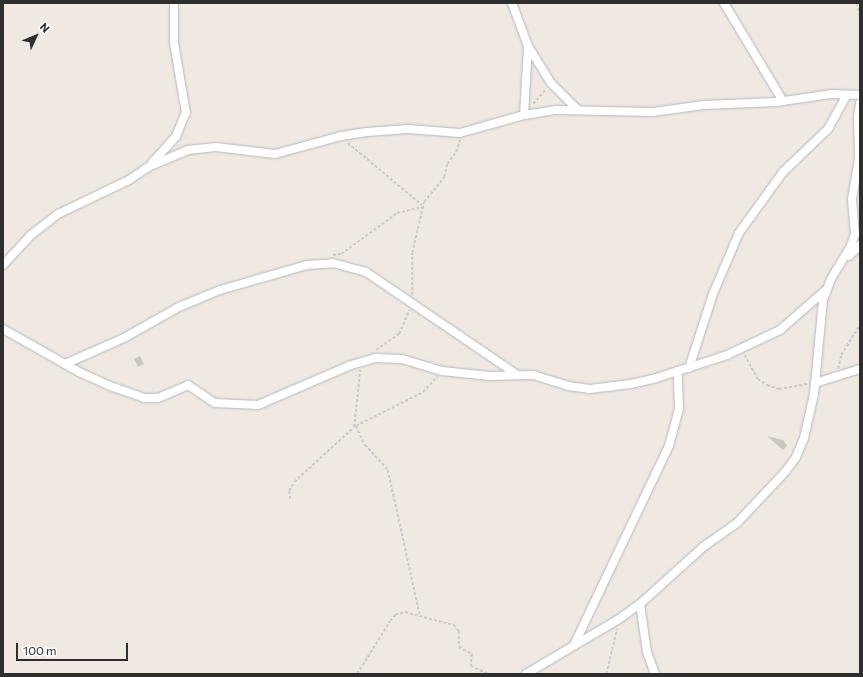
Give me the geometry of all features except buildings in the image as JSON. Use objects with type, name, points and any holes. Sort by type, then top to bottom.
[{"type":"street","points":[[148,167],[176,136],[186,113],[174,43],[174,3]]},
{"type":"street","points":[[512,3],[528,46],[551,83],[578,110]]},
{"type":"street","points":[[724,3],[783,101]]},
{"type":"street","points":[[524,113],[528,46]]},
{"type":"street","points":[[3,265],[46,221],[129,180],[148,167],[188,150],[203,147],[275,154],[341,136],[384,129],[460,133],[524,113],[578,110],[652,112],[712,104],[783,101],[832,94],[860,95]]},
{"type":"street","points":[[689,368],[713,294],[740,232],[784,172],[828,129],[847,95]]},
{"type":"street","points":[[526,674],[619,619],[640,604],[703,546],[737,523],[786,471],[801,447],[815,383],[823,300],[854,234],[852,199],[859,158],[858,117],[860,103]]},
{"type":"street","points":[[841,264],[860,245]]},
{"type":"street","points":[[65,364],[119,340],[179,307],[220,290],[322,263],[343,265],[366,272],[516,374]]},
{"type":"street","points":[[3,329],[65,364],[110,386],[144,398],[158,398],[188,385],[208,401],[225,406],[258,405],[364,360],[375,358],[402,359],[442,371],[490,376],[516,374],[540,376],[568,386],[590,389],[632,384],[678,372],[742,348],[780,330],[827,289]]},
{"type":"street","points":[[815,383],[860,369]]},
{"type":"street","points":[[574,645],[669,446],[679,409],[678,372]]},
{"type":"street","points":[[640,604],[647,652],[655,674]]},
{"type":"path","points":[[857,3],[860,16]]},
{"type":"path","points":[[524,113],[551,83]]},
{"type":"path","points":[[420,615],[388,470],[365,445],[355,427],[360,370],[364,360],[399,334],[410,302],[412,253],[422,206],[444,177],[447,164],[459,145],[460,133]]},
{"type":"path","points":[[341,136],[422,206]]},
{"type":"path","points":[[322,263],[333,255],[341,254],[397,212],[422,206]]},
{"type":"path","points":[[836,376],[841,355],[860,324]]},
{"type":"path","points":[[742,348],[746,360],[758,379],[767,385],[779,389],[815,383]]},
{"type":"path","points":[[290,499],[289,491],[294,482],[355,427],[423,392],[442,371]]},
{"type":"path","points":[[357,674],[395,615],[405,612],[420,615],[457,627],[459,647],[472,654],[471,666],[488,674]]},
{"type":"path","points":[[606,674],[619,619]]}]
